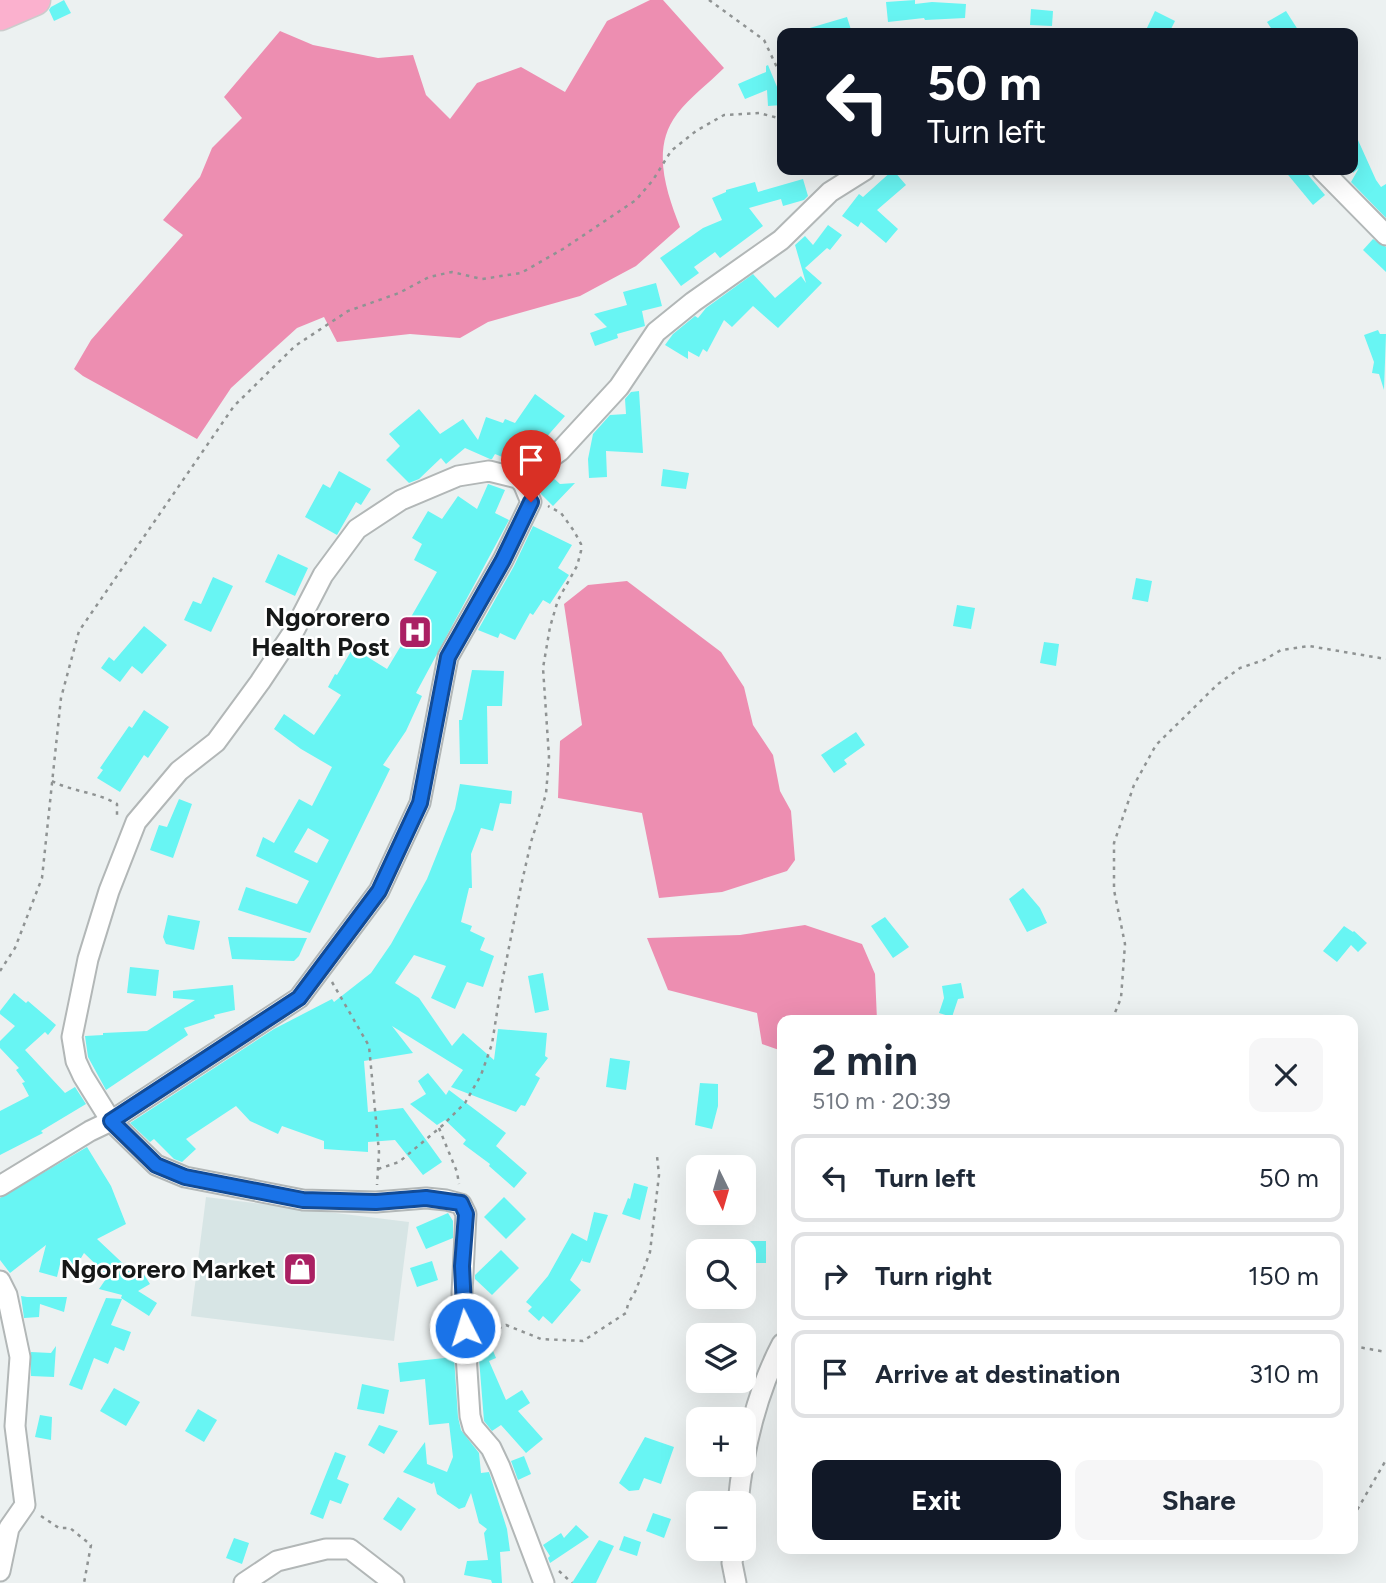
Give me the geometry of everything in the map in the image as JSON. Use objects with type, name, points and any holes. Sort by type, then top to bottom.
[{"type":"main road","points":[[0,15],[35,0]]},
{"type":"street","points":[[523,483],[536,468],[560,451],[619,387],[656,332],[693,302],[782,240],[831,192],[857,175]]},
{"type":"street","points":[[1327,175],[1386,235]]},
{"type":"street","points":[[0,1186],[111,1121],[299,998],[379,891],[420,803],[448,657],[503,560],[531,502],[523,483],[517,478],[489,471],[458,476],[401,500],[357,529],[323,575],[293,631],[260,682],[216,742],[179,771],[136,822],[109,891],[88,959],[72,1037],[76,1060],[83,1076],[111,1121],[156,1165],[185,1177],[303,1200],[376,1202],[426,1198],[461,1203],[466,1214],[462,1266],[466,1386],[473,1427],[496,1458],[544,1583]]},
{"type":"street","points":[[0,1281],[8,1295],[20,1357],[15,1426],[25,1505],[9,1528],[0,1571]]},
{"type":"street","points":[[740,1491],[757,1403],[777,1353]]},
{"type":"street","points":[[244,1583],[277,1560],[326,1549],[350,1549],[394,1583]]},
{"type":"street","points":[[732,1561],[736,1583]]},
{"type":"path","points":[[709,0],[764,40],[777,67]]},
{"type":"path","points":[[0,971],[15,948],[42,878],[61,698],[79,631],[234,406],[295,346],[348,311],[399,293],[429,277],[452,272],[482,279],[521,273],[563,249],[636,200],[653,180],[671,151],[696,131],[724,115],[759,113],[777,118]]},
{"type":"path","points":[[378,1169],[399,1162],[465,1103],[481,1074],[492,1044],[521,886],[531,842],[547,793],[549,757],[543,668],[550,627],[558,600],[577,566],[581,544],[561,513],[545,504],[531,502]]},
{"type":"path","points":[[1114,1015],[1121,998],[1125,944],[1114,890],[1114,843],[1134,785],[1156,745],[1218,684],[1240,668],[1264,660],[1280,650],[1309,646],[1386,659]]},
{"type":"path","points":[[52,781],[70,790],[106,798],[117,804],[117,828]]},
{"type":"path","points":[[323,967],[369,1046],[379,1152],[376,1202]]},
{"type":"path","points":[[439,1128],[457,1172],[461,1203]]},
{"type":"path","points":[[465,1328],[486,1325],[495,1330],[506,1325],[541,1339],[583,1341],[626,1313],[650,1252],[659,1175],[657,1156]]},
{"type":"path","points":[[1358,1347],[1386,1352]]},
{"type":"path","points":[[1358,1508],[1386,1460]]},
{"type":"path","points":[[25,1505],[59,1528],[70,1528],[91,1545],[84,1583]]},
{"type":"shaded area","points":[[650,0],[663,0],[724,68],[682,108],[669,127],[663,155],[664,170],[680,227],[636,266],[580,296],[488,322],[460,338],[410,334],[337,342],[324,317],[297,328],[231,388],[197,439],[74,369],[91,340],[183,235],[163,220],[200,177],[212,148],[242,118],[224,97],[280,31],[313,45],[378,58],[413,55],[426,95],[450,119],[477,83],[521,67],[565,92],[607,21]]},
{"type":"shaded area","points":[[627,581],[721,652],[744,687],[753,725],[773,755],[780,791],[791,811],[795,860],[787,871],[722,892],[659,898],[642,813],[558,798],[560,741],[582,725],[564,604],[588,585]]},
{"type":"shaded area","points":[[805,925],[862,944],[875,974],[877,1015],[777,1015],[777,1049],[762,1044],[757,1013],[668,990],[647,938],[740,935]]},
{"type":"shaded area","name":"Ngororero Market","points":[[206,1197],[409,1222],[394,1341],[191,1316]]},
{"type":"building","points":[[64,0],[71,13],[54,21],[49,10]]},
{"type":"building","points":[[915,0],[915,4],[966,4],[965,18],[924,18],[888,22],[886,2]]},
{"type":"building","points":[[1031,9],[1053,11],[1052,26],[1030,25]]},
{"type":"building","points":[[1155,11],[1175,21],[1172,28],[1147,28]]},
{"type":"building","points":[[1286,11],[1297,28],[1271,28],[1267,22]]},
{"type":"building","points":[[847,17],[850,28],[810,28]]},
{"type":"building","points":[[768,65],[777,87],[777,105],[768,106],[767,90],[745,99],[738,84],[766,72]]},
{"type":"building","points":[[1358,140],[1376,180],[1381,187],[1386,184],[1386,218],[1351,182],[1355,175],[1358,175]]},
{"type":"building","points":[[887,175],[897,175],[906,185],[877,210],[898,229],[886,243],[861,222],[858,227],[842,216],[859,194],[863,197]]},
{"type":"building","points":[[1288,175],[1308,175],[1325,195],[1313,205]]},
{"type":"building","points":[[803,179],[808,196],[804,200],[783,206],[781,199],[749,208],[763,226],[720,258],[715,252],[694,267],[699,273],[681,286],[660,258],[703,228],[722,220],[712,198],[726,190],[755,182],[758,192]]},
{"type":"building","points":[[828,225],[842,235],[830,250],[827,248],[805,268],[822,283],[778,328],[753,306],[732,327],[724,320],[707,352],[703,349],[699,357],[688,351],[688,359],[665,345],[673,334],[695,316],[698,318],[706,308],[753,274],[775,298],[801,276],[806,283],[795,245],[805,236],[813,245]]},
{"type":"building","points":[[1373,239],[1386,247],[1386,272],[1363,250]]},
{"type":"building","points":[[656,283],[662,306],[642,311],[645,326],[617,334],[618,338],[595,346],[590,333],[607,327],[594,314],[627,305],[623,292]]},
{"type":"building","points":[[1378,330],[1380,334],[1386,334],[1384,390],[1379,374],[1372,373],[1374,362],[1364,335]]},
{"type":"building","points":[[639,391],[643,453],[606,451],[607,477],[589,478],[588,459],[593,434],[610,415],[626,414],[625,399],[631,392]]},
{"type":"building","points":[[535,394],[565,416],[522,465],[495,454],[490,459],[465,448],[446,464],[441,458],[419,479],[409,483],[386,460],[400,446],[389,434],[419,409],[440,434],[463,419],[478,440],[486,417],[503,423],[505,419],[515,423]]},
{"type":"building","points":[[663,469],[689,473],[686,489],[661,486]]},
{"type":"building","points":[[339,471],[371,489],[361,505],[356,502],[337,535],[305,517],[323,484],[330,488]]},
{"type":"building","points":[[549,474],[560,484],[575,483],[553,506],[541,494],[537,485]]},
{"type":"building","points":[[488,484],[505,490],[495,513],[509,520],[416,693],[422,696],[406,731],[383,765],[390,769],[310,933],[238,910],[246,887],[297,904],[309,881],[256,856],[263,837],[274,843],[299,799],[312,806],[332,767],[274,729],[284,714],[314,735],[341,695],[328,687],[353,648],[387,669],[405,639],[400,636],[437,572],[414,560],[422,544],[412,538],[428,511],[442,519],[458,496],[477,509]],"holes":[[[308,828],[329,840],[317,863],[294,852]]]},
{"type":"building","points":[[533,526],[572,545],[558,568],[569,575],[550,604],[543,600],[533,615],[530,613],[515,640],[500,633],[498,638],[478,630],[514,566]]},
{"type":"building","points":[[278,554],[308,568],[295,596],[265,582]]},
{"type":"building","points":[[213,577],[233,586],[211,632],[184,620],[193,601],[201,604]]},
{"type":"building","points":[[1136,578],[1152,581],[1148,602],[1132,599]]},
{"type":"building","points":[[957,605],[975,608],[971,629],[953,626]]},
{"type":"building","points":[[144,626],[167,645],[142,674],[132,666],[120,682],[101,668],[109,657],[114,661]]},
{"type":"building","points":[[1044,642],[1059,644],[1056,666],[1040,663]]},
{"type":"building","points":[[472,670],[504,671],[502,706],[487,706],[488,764],[460,764],[459,720],[462,720]]},
{"type":"building","points":[[144,710],[169,727],[148,758],[144,755],[120,792],[97,778],[103,770],[100,768],[129,726],[132,728]]},
{"type":"building","points":[[856,732],[865,745],[844,760],[847,764],[834,773],[821,755]]},
{"type":"building","points":[[460,784],[512,791],[511,804],[500,803],[493,831],[481,828],[471,854],[472,888],[469,888],[461,922],[472,926],[470,931],[485,938],[480,950],[494,956],[483,987],[467,982],[455,1009],[431,998],[446,966],[414,955],[395,983],[419,998],[452,1046],[463,1033],[494,1060],[498,1029],[547,1033],[545,1056],[548,1058],[535,1075],[540,1078],[525,1106],[521,1105],[516,1112],[451,1087],[463,1070],[392,1026],[413,1053],[364,1061],[368,1112],[403,1108],[442,1162],[423,1175],[395,1140],[368,1142],[368,1152],[324,1149],[324,1141],[282,1126],[278,1134],[250,1121],[236,1106],[186,1139],[196,1149],[182,1162],[174,1159],[154,1139],[150,1142],[130,1123],[274,1029],[332,999],[334,1002],[371,973],[391,944],[427,879],[455,809]]},
{"type":"building","points":[[179,799],[192,804],[173,858],[150,850],[159,825],[167,827]]},
{"type":"building","points":[[1023,888],[1040,908],[1047,923],[1027,932],[1009,899]]},
{"type":"building","points":[[168,915],[200,921],[194,950],[166,944],[163,937]]},
{"type":"building","points":[[885,917],[909,947],[893,958],[871,926]]},
{"type":"building","points":[[1344,926],[1367,943],[1358,952],[1351,945],[1337,962],[1323,951]]},
{"type":"building","points":[[228,937],[307,938],[294,961],[232,959]]},
{"type":"building","points":[[130,967],[159,970],[156,996],[127,993]]},
{"type":"building","points":[[543,973],[549,1010],[535,1013],[528,976]]},
{"type":"building","points":[[961,983],[964,998],[958,999],[953,1015],[939,1013],[944,998],[942,986]]},
{"type":"building","points":[[233,985],[235,1010],[214,1015],[215,1018],[184,1028],[188,1035],[106,1090],[88,1057],[85,1036],[147,1031],[195,1000],[173,998],[173,991]]},
{"type":"building","points":[[14,993],[26,1003],[28,1001],[56,1025],[48,1035],[45,1032],[25,1050],[65,1093],[75,1087],[86,1104],[41,1131],[43,1133],[0,1155],[0,1111],[29,1096],[22,1083],[25,1082],[16,1070],[19,1068],[0,1048],[0,1041],[15,1026],[0,1014],[0,1011]]},
{"type":"building","points":[[610,1058],[630,1061],[626,1090],[606,1087]]},
{"type":"building","points":[[428,1073],[446,1095],[449,1090],[506,1133],[496,1146],[527,1173],[514,1188],[489,1166],[490,1164],[463,1144],[466,1140],[445,1120],[437,1125],[410,1104],[426,1094],[418,1081]]},
{"type":"building","points":[[700,1083],[718,1084],[718,1106],[712,1129],[695,1125]]},
{"type":"building","points":[[87,1147],[111,1186],[126,1224],[97,1239],[132,1272],[139,1267],[150,1284],[138,1291],[157,1303],[149,1316],[121,1298],[122,1295],[99,1289],[108,1276],[84,1253],[75,1268],[61,1260],[57,1277],[39,1272],[46,1245],[10,1273],[0,1260],[0,1198]]},
{"type":"building","points":[[634,1183],[648,1187],[640,1220],[622,1214]]},
{"type":"building","points":[[504,1197],[526,1219],[506,1239],[484,1217]]},
{"type":"building","points":[[594,1212],[608,1215],[590,1263],[582,1261],[583,1258],[570,1280],[581,1290],[552,1324],[543,1316],[539,1321],[528,1311],[532,1307],[526,1302],[548,1276],[572,1233],[587,1241]]},
{"type":"building","points":[[448,1213],[453,1221],[453,1238],[426,1249],[416,1227]]},
{"type":"building","points":[[756,1241],[766,1241],[766,1263],[756,1263]]},
{"type":"building","points":[[501,1250],[519,1268],[492,1295],[475,1279],[475,1275]]},
{"type":"building","points":[[432,1261],[438,1280],[417,1287],[410,1268]]},
{"type":"building","points":[[21,1296],[67,1297],[64,1312],[40,1304],[39,1317],[24,1318]]},
{"type":"building","points":[[106,1298],[122,1299],[111,1325],[131,1332],[124,1351],[115,1347],[108,1364],[94,1358],[82,1390],[69,1385]]},
{"type":"building","points":[[489,1341],[496,1358],[489,1361],[506,1400],[522,1390],[530,1403],[518,1411],[543,1439],[526,1453],[501,1425],[492,1431],[484,1421],[478,1346]]},
{"type":"building","points":[[56,1346],[54,1377],[31,1376],[31,1352],[51,1353]]},
{"type":"building","points":[[454,1357],[461,1430],[479,1453],[481,1473],[489,1472],[507,1529],[510,1551],[500,1552],[502,1583],[464,1575],[467,1561],[488,1560],[484,1533],[487,1529],[479,1523],[471,1493],[465,1507],[459,1509],[437,1494],[434,1482],[432,1484],[403,1472],[425,1442],[427,1464],[447,1472],[453,1457],[449,1423],[429,1425],[425,1379],[400,1382],[398,1363]]},
{"type":"building","points":[[362,1384],[389,1390],[384,1414],[357,1409]]},
{"type":"building","points":[[114,1388],[140,1402],[126,1426],[100,1411]]},
{"type":"building","points":[[198,1409],[217,1420],[204,1442],[185,1431]]},
{"type":"building","points":[[40,1415],[52,1417],[51,1440],[35,1437]]},
{"type":"building","points":[[379,1425],[398,1431],[384,1454],[368,1445]]},
{"type":"building","points":[[645,1437],[674,1447],[661,1484],[644,1478],[639,1490],[629,1491],[619,1483]]},
{"type":"building","points":[[335,1452],[346,1456],[337,1479],[349,1484],[341,1504],[330,1500],[323,1519],[310,1514]]},
{"type":"building","points":[[524,1456],[531,1474],[518,1480],[511,1461]]},
{"type":"building","points":[[398,1497],[416,1509],[401,1531],[383,1519]]},
{"type":"building","points":[[653,1513],[671,1519],[664,1538],[646,1531]]},
{"type":"building","points":[[576,1525],[589,1537],[550,1563],[550,1556],[543,1545],[561,1533],[564,1538]]},
{"type":"building","points":[[624,1536],[641,1542],[637,1556],[619,1550]]},
{"type":"building","points":[[234,1538],[249,1543],[242,1564],[226,1558]]},
{"type":"building","points":[[599,1540],[614,1546],[596,1583],[572,1583]]},
{"type":"place","name":"Ngororero Health Post","points":[[415,632]]},
{"type":"place","name":"Ngororero Market","points":[[300,1269]]},
{"type":"route","points":[[465,1328],[462,1266],[466,1214],[461,1203],[426,1198],[376,1202],[303,1200],[185,1177],[156,1165],[111,1121],[299,998],[379,891],[420,803],[448,657],[503,560],[531,502]]}]
